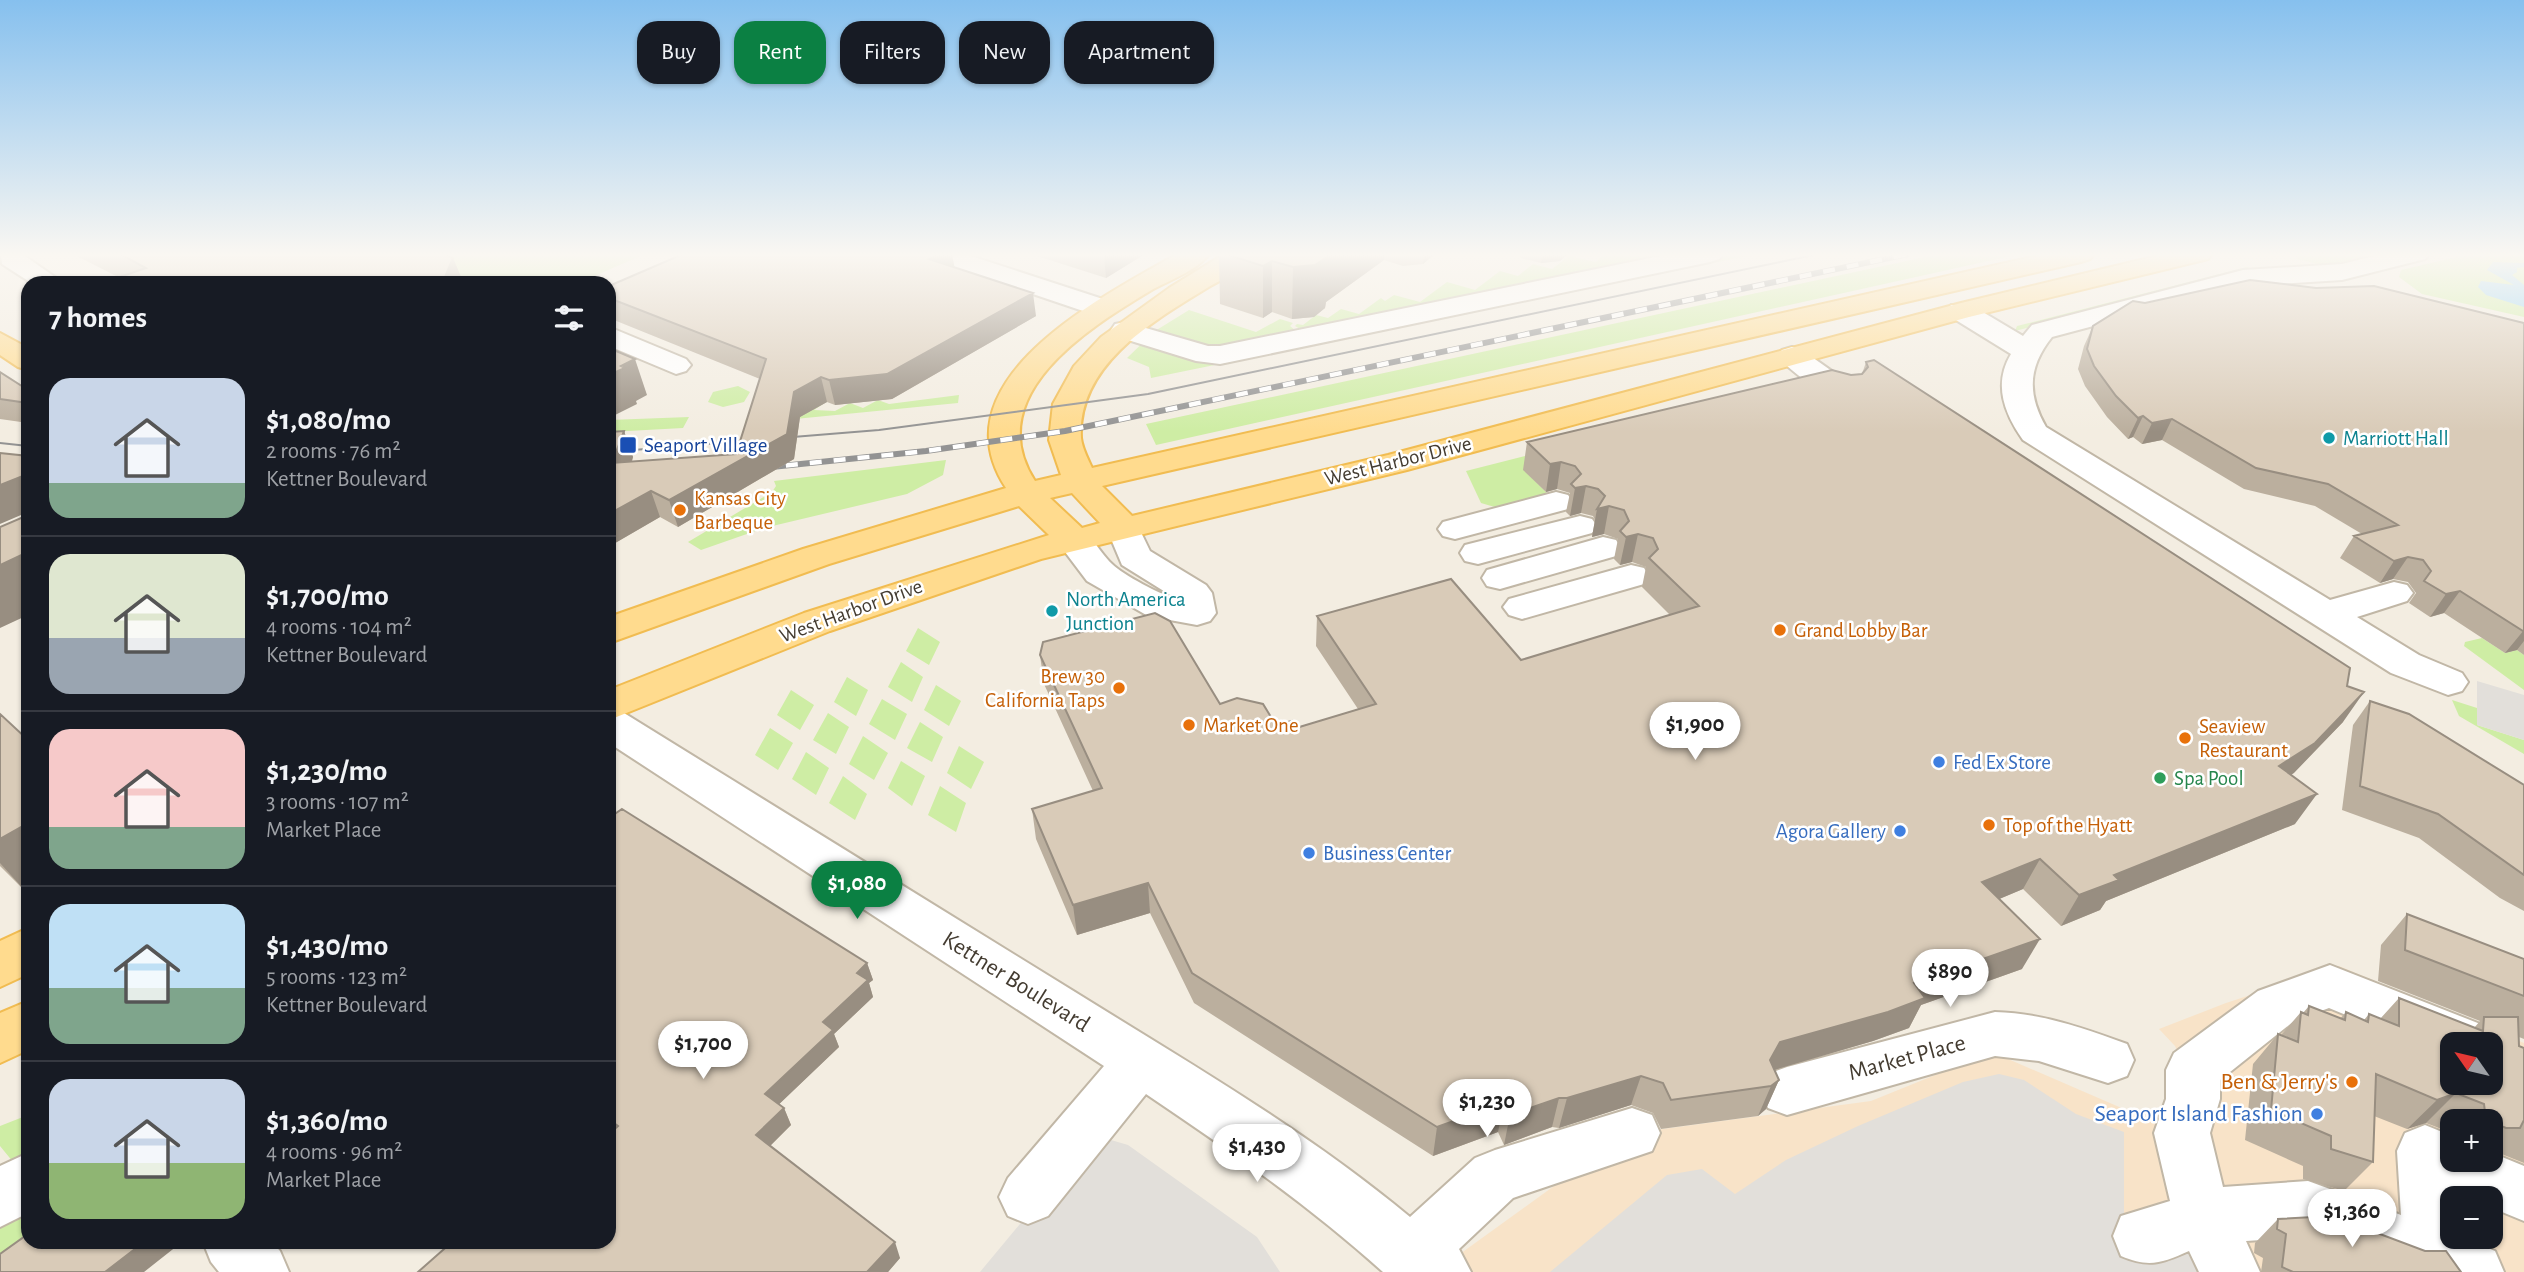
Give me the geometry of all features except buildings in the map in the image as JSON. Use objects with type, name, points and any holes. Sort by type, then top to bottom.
[{"type":"main road","points":[[1074,540],[1027,493],[1011,469],[1002,440],[1007,407],[1042,354],[1095,313]]},
{"type":"main road","points":[[1123,527],[1079,480],[1065,432],[1071,397],[1093,359],[1125,330],[1151,313]]},
{"type":"main road","points":[[616,628],[749,577],[929,520],[1027,493],[1818,313]]},
{"type":"main road","name":"West Harbor Drive","points":[[616,703],[830,617],[992,562],[1123,527],[1395,463],[1952,313]]},
{"type":"main road","points":[[0,342],[21,356]]},
{"type":"main road","points":[[0,965],[21,952]]},
{"type":"main road","points":[[0,1040],[21,1027]]},
{"type":"street","points":[[1125,330],[1206,355],[1220,355],[1422,313]]},
{"type":"street","points":[[1965,313],[2025,350]]},
{"type":"street","points":[[2102,313],[2042,331],[2025,350],[2016,374],[2017,390],[2022,414],[2034,433],[2405,664],[2448,682]]},
{"type":"street","points":[[616,345],[676,365]]},
{"type":"street","points":[[1793,356],[1842,392]]},
{"type":"street","points":[[1580,525],[1478,553],[1580,525]]},
{"type":"street","points":[[1074,540],[1100,573],[1161,608],[1197,612],[1193,593],[1135,557],[1123,527]]},
{"type":"street","points":[[1522,607],[1631,576]]},
{"type":"street","points":[[2325,614],[2394,593]]},
{"type":"street","name":"Kettner Boulevard","points":[[616,727],[1141,1060],[1287,1158],[1350,1205],[1423,1267]]},
{"type":"street","points":[[2230,1272],[2202,1216],[2182,1133],[2193,1100],[2193,1070],[2276,1006],[2330,986],[2444,1032]]},
{"type":"street","name":"Market Place","points":[[1787,1091],[1995,1034],[2038,1037],[2108,1060]]},
{"type":"street","points":[[1028,1197],[1141,1060]]},
{"type":"street","points":[[1423,1267],[1450,1216],[1495,1177],[1632,1133]]},
{"type":"street","points":[[2450,1267],[2425,1150],[2524,1194]]},
{"type":"street","points":[[0,1199],[21,1185]]},
{"type":"street","points":[[2142,1236],[2163,1233],[2202,1216],[2308,1209],[2450,1267]]},
{"type":"street","points":[[238,1249],[259,1272]]},
{"type":"shaded area","points":[[2477,681],[2524,695],[2524,740],[2477,725]]},
{"type":"shaded area","points":[[2339,966],[2498,1032],[2440,1032],[2440,1096],[2502,1096],[2503,1034],[2524,1043],[2524,1272],[1435,1272],[1626,1134],[1871,1101],[1992,1052],[2170,1129],[2183,1063],[2175,1046],[2159,1029],[2226,1003]]},
{"type":"shaded area","points":[[1999,1074],[2024,1080],[2076,1114],[2124,1132],[2124,1213],[2149,1256],[2202,1250],[2220,1272],[1550,1272],[1667,1175],[1702,1169],[1735,1194],[1786,1160],[1858,1126],[1963,1082]]},
{"type":"shaded area","points":[[1094,1135],[1128,1145],[1257,1237],[1280,1272],[980,1272]]},
{"type":"green space","points":[[1184,313],[1199,313],[1256,332],[1280,319],[1293,323],[1290,326],[1295,330],[1300,329],[1295,326],[1297,324],[1303,325],[1316,315],[1328,318],[1335,313],[1467,313],[1151,378],[1149,367],[1127,358],[1155,331]]},
{"type":"green space","points":[[1662,313],[1751,313],[1156,445],[1146,424]]},
{"type":"green space","points":[[2066,313],[2084,313],[2015,331],[2017,326]]},
{"type":"green space","points":[[1808,384],[1524,470],[1547,493],[1498,508],[1481,503],[1466,471]]},
{"type":"green space","points":[[738,386],[750,392],[744,402],[723,407],[708,402],[713,392]]},
{"type":"green space","points":[[795,392],[823,404],[814,410],[835,411],[850,403],[863,408],[878,400],[889,404],[959,395],[958,403],[745,424],[746,419]]},
{"type":"green space","points":[[689,417],[683,428],[616,432],[616,420]]},
{"type":"green space","points":[[946,460],[943,475],[907,494],[764,528],[701,550],[688,542],[772,492],[776,486],[774,481]]},
{"type":"green space","points":[[918,628],[940,642],[929,665],[906,651]]},
{"type":"green space","points":[[2482,638],[2505,653],[2517,650],[2524,655],[2524,690],[2464,646],[2465,642]]},
{"type":"green space","points":[[901,662],[923,677],[912,702],[888,687]]},
{"type":"green space","points":[[847,677],[868,690],[856,716],[834,702]]},
{"type":"green space","points":[[936,685],[961,701],[949,726],[924,710]]},
{"type":"green space","points":[[791,690],[814,705],[800,730],[777,715]]},
{"type":"green space","points":[[882,699],[907,714],[895,740],[869,724]]},
{"type":"green space","points":[[2452,700],[2477,708],[2477,725],[2524,740],[2524,754],[2459,716]]},
{"type":"green space","points":[[828,713],[849,727],[836,754],[813,740]]},
{"type":"green space","points":[[920,722],[943,737],[932,762],[907,748]]},
{"type":"green space","points":[[770,728],[793,743],[778,770],[755,755]]},
{"type":"green space","points":[[863,736],[888,753],[874,780],[849,764]]},
{"type":"green space","points":[[959,746],[984,762],[971,789],[947,773]]},
{"type":"green space","points":[[806,752],[829,768],[816,795],[792,779]]},
{"type":"green space","points":[[901,761],[925,776],[912,806],[888,788]]},
{"type":"green space","points":[[843,776],[867,794],[855,820],[829,803]]},
{"type":"green space","points":[[940,786],[966,803],[956,832],[928,815]]},
{"type":"green space","points":[[21,1118],[21,1166],[18,1168],[0,1146],[0,1126]]},
{"type":"green space","points":[[21,1212],[21,1249],[0,1272],[0,1227]]},
{"type":"tram line","points":[[616,451],[879,430],[1148,394],[1534,313]]},
{"type":"tram line","points":[[0,443],[21,445]]},
{"type":"railway","points":[[762,468],[926,451],[1065,431],[1625,313]]},
{"type":"place","name":"Marriott Hall","points":[[2329,438]]},
{"type":"place","name":"Seaport Village","points":[[628,445]]},
{"type":"place","name":"Kansas City Barbeque","points":[[680,510]]},
{"type":"place","name":"North America Junction","points":[[1052,611]]},
{"type":"place","name":"Grand Lobby Bar","points":[[1780,630]]},
{"type":"place","name":"Brew 30 California Taps","points":[[1119,688]]},
{"type":"place","name":"Market One","points":[[1189,725]]},
{"type":"place","name":"Seaview Restaurant","points":[[2185,738]]},
{"type":"place","name":"Fed Ex Store","points":[[1939,762]]},
{"type":"place","name":"Spa Pool","points":[[2160,778]]},
{"type":"place","name":"Top of the Hyatt","points":[[1989,825]]},
{"type":"place","name":"Agora Gallery","points":[[1900,831]]},
{"type":"place","name":"Business Center","points":[[1309,853]]},
{"type":"place","name":"Ben & Jerry's","points":[[2352,1082]]},
{"type":"place","name":"Seaport Island Fashion","points":[[2317,1114]]}]
